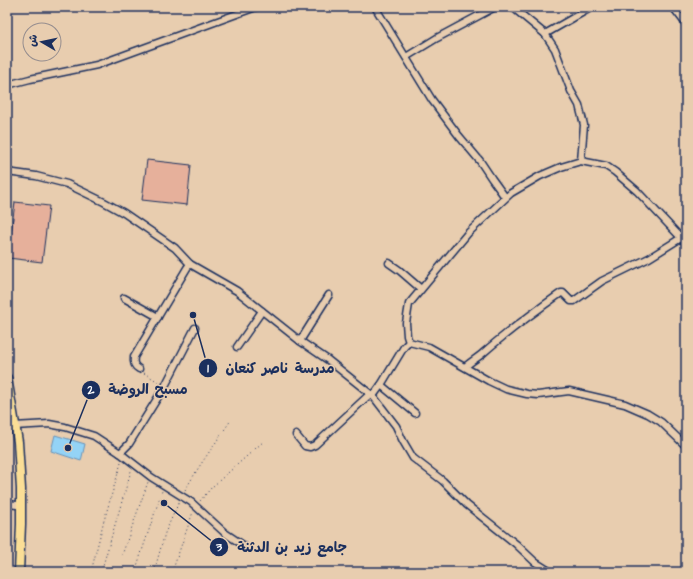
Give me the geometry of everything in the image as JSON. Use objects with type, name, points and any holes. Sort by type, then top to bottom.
[{"type":"main road","points":[[7,378],[14,427],[18,442],[21,489],[19,572]]},
{"type":"main road","points":[[14,427],[13,438],[17,505],[15,572]]},
{"type":"street","points":[[7,85],[97,65],[256,7]]},
{"type":"street","points":[[375,7],[432,100],[480,161],[505,197]]},
{"type":"street","points":[[406,57],[495,7]]},
{"type":"street","points":[[511,7],[545,34],[554,49],[571,91],[579,105],[584,125],[581,161]]},
{"type":"street","points":[[545,34],[592,7]]},
{"type":"street","points":[[673,7],[686,24]]},
{"type":"street","points":[[409,342],[406,329],[407,310],[412,299],[468,233],[505,197],[526,183],[561,167],[581,161],[606,166],[637,191],[686,244]]},
{"type":"street","points":[[7,172],[36,176],[66,184],[104,202],[130,217],[175,248],[190,264],[237,291],[372,395],[396,426],[413,458],[443,481],[467,505],[516,544],[535,562],[551,572]]},
{"type":"street","points":[[465,368],[469,362],[479,356],[508,331],[561,292],[571,301],[574,301],[602,281],[649,258],[681,238]]},
{"type":"street","points":[[389,263],[421,289]]},
{"type":"street","points":[[139,369],[135,366],[133,361],[134,357],[190,264]]},
{"type":"street","points":[[300,341],[329,296]]},
{"type":"street","points":[[124,298],[158,317]]},
{"type":"street","points":[[237,347],[262,311]]},
{"type":"street","points":[[122,454],[165,386],[194,328]]},
{"type":"street","points":[[409,342],[430,347],[498,386],[516,392],[538,395],[568,391],[626,404],[661,422],[686,446]]},
{"type":"street","points":[[296,435],[305,446],[310,447],[315,445],[382,385],[398,354],[409,342]]},
{"type":"street","points":[[382,385],[415,413]]},
{"type":"street","points":[[14,427],[49,424],[65,427],[94,436],[122,454],[151,477],[196,506],[225,533],[243,545]]},
{"type":"street","points":[[7,504],[17,505]]},
{"type":"path","points":[[139,369],[165,386]]},
{"type":"path","points":[[154,572],[165,533],[182,496],[199,467],[231,420]]},
{"type":"path","points":[[172,572],[196,506],[212,486],[264,441]]},
{"type":"path","points":[[91,572],[122,454]]},
{"type":"path","points":[[101,572],[132,468],[135,464]]},
{"type":"path","points":[[122,555],[151,477]]},
{"type":"path","points":[[135,572],[164,485]]},
{"type":"water","points":[[55,435],[85,444],[81,461],[51,451]]},
{"type":"building","points":[[147,160],[191,165],[187,205],[142,200]]},
{"type":"building","points":[[15,202],[49,206],[42,262],[8,258]]},
{"type":"place","name":"مدرسة ناصر كنعان","points":[[193,315]]},
{"type":"place","name":"مسبح الروضة","points":[[68,448]]},
{"type":"place","name":"جامع زيد بن الدثنة","points":[[164,503]]}]
